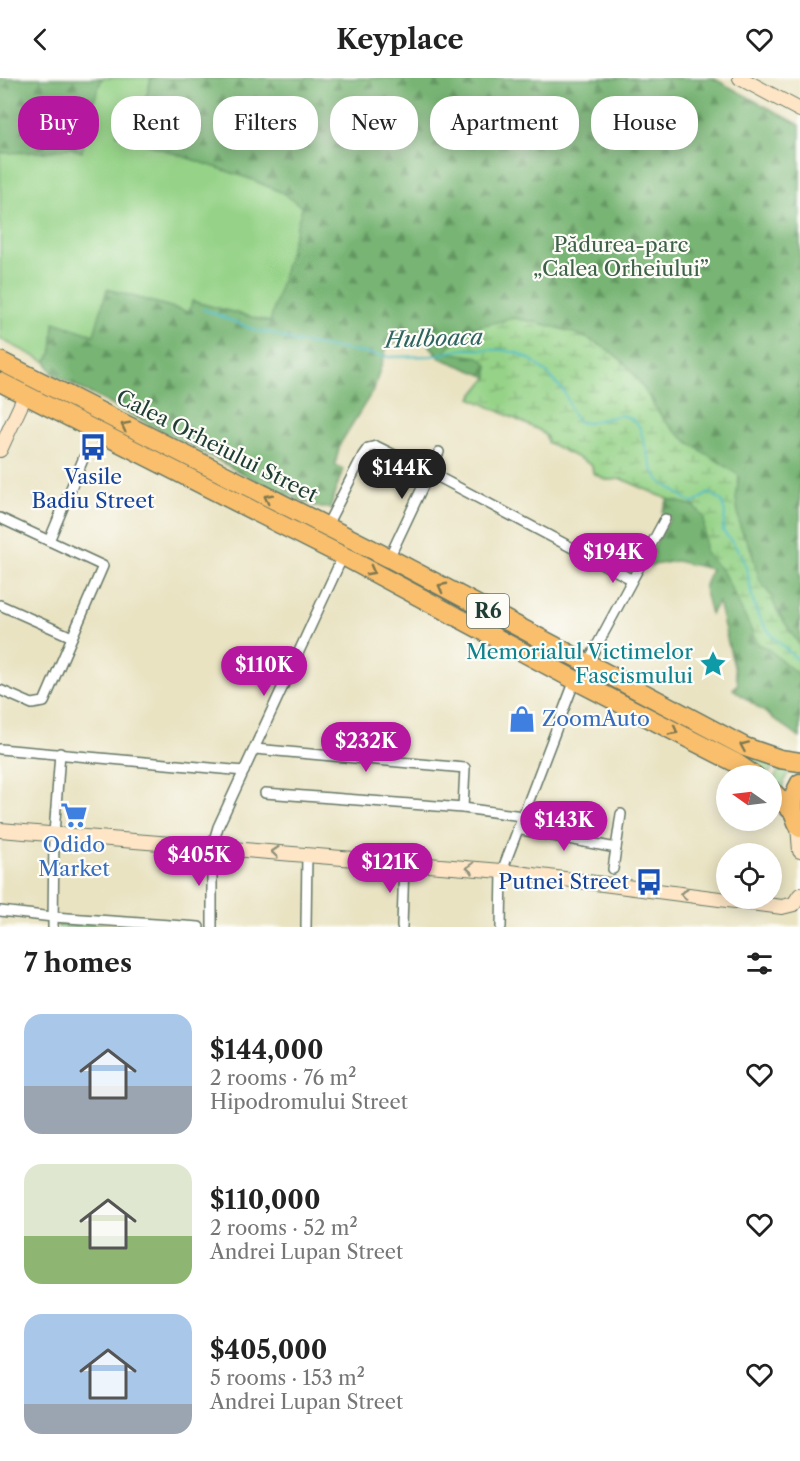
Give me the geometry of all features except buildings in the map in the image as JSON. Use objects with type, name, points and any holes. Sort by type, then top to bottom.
[{"type":"highway","name":"Calea Orheiului Street","points":[[0,361],[343,556],[574,680],[739,765]]},
{"type":"highway","name":"Calea Orheiului Street","points":[[0,382],[25,396],[326,527],[389,558],[745,747],[780,759],[800,762]]},
{"type":"highway","points":[[797,822],[793,798],[800,783]]},
{"type":"highway","points":[[782,804],[797,822]]},
{"type":"street","points":[[740,78],[800,110]]},
{"type":"street","points":[[0,450],[25,396]]},
{"type":"street","points":[[326,527],[363,455],[368,448],[376,446],[631,579]]},
{"type":"street","points":[[389,558],[439,452]]},
{"type":"street","points":[[50,541],[84,457]]},
{"type":"street","points":[[0,518],[103,566],[44,702],[32,704],[0,690]]},
{"type":"street","points":[[587,664],[665,519]]},
{"type":"street","points":[[212,927],[213,847],[218,827],[343,556]]},
{"type":"street","points":[[0,605],[72,637]]},
{"type":"street","points":[[501,927],[502,871],[574,680]]},
{"type":"street","points":[[0,749],[244,771]]},
{"type":"street","points":[[255,749],[465,768],[463,808]]},
{"type":"street","points":[[53,922],[54,834],[60,753]]},
{"type":"street","points":[[265,793],[463,808],[522,816]]},
{"type":"street","points":[[613,869],[621,814]]},
{"type":"street","points":[[797,822],[800,851]]},
{"type":"street","points":[[517,829],[616,848]]},
{"type":"street","points":[[0,830],[502,871],[782,907],[794,904],[800,896],[800,888]]},
{"type":"street","points":[[306,927],[307,854]]},
{"type":"street","points":[[402,927],[404,862]]},
{"type":"street","points":[[0,911],[53,922],[199,927]]},
{"type":"green space","points":[[0,78],[102,78],[96,96],[18,96],[18,150],[57,150],[0,153]]},
{"type":"green space","points":[[102,78],[151,78],[146,96],[111,96],[111,150],[164,150],[250,179],[283,193],[302,207],[270,322],[192,301],[189,312],[107,289],[94,335],[54,322],[52,352],[46,362],[0,339],[0,153],[99,150],[99,96],[96,96]]},
{"type":"green space","name":"Pădurea-parc „Calea Orheiului”","points":[[151,78],[713,78],[800,125],[800,738],[733,689],[738,683],[718,602],[711,614],[704,588],[711,569],[676,561],[643,567],[671,517],[662,512],[668,499],[622,479],[607,480],[593,473],[592,465],[547,442],[546,436],[539,430],[471,398],[488,377],[440,358],[418,331],[387,347],[374,389],[340,444],[335,465],[343,469],[330,508],[321,508],[280,493],[53,374],[46,362],[52,352],[54,321],[107,289],[189,312],[192,301],[270,322],[283,193],[250,179],[164,150],[201,150],[201,96],[146,96]]},
{"type":"green space","points":[[514,318],[575,333],[615,355],[632,372],[674,430],[739,476],[736,499],[740,527],[750,547],[760,581],[800,646],[800,676],[767,648],[758,644],[723,572],[705,552],[704,517],[694,506],[668,499],[622,479],[607,480],[593,473],[592,465],[547,442],[546,436],[539,430],[471,398],[488,377],[488,365],[479,357],[445,352],[467,329]]},
{"type":"green space","points":[[187,465],[330,537],[327,541],[186,468]]},
{"type":"green space","points":[[334,539],[774,765],[753,765],[332,543]]},
{"type":"green space","points":[[782,766],[793,768],[786,777],[782,788]]},
{"type":"green space","points":[[58,921],[130,927],[58,927]]},
{"type":"waterway","name":"Hulboaca","points":[[203,309],[257,331],[272,333],[292,341],[389,357],[431,356],[463,349],[502,350],[518,353],[533,361],[565,393],[577,421],[586,423],[622,415],[632,419],[639,426],[653,471],[660,481],[692,503],[710,493],[722,501],[725,514],[723,531],[743,560],[756,611],[772,635],[800,662]]},
{"type":"place","name":"Vasile Badiu Street","points":[[93,447]]},
{"type":"place","name":"Memorialul Victimelor Fascismului","points":[[713,664]]},
{"type":"place","name":"ZoomAuto","points":[[522,719]]},
{"type":"place","name":"Odido Market","points":[[74,815]]},
{"type":"place","name":"Putnei Street","points":[[649,882]]}]
